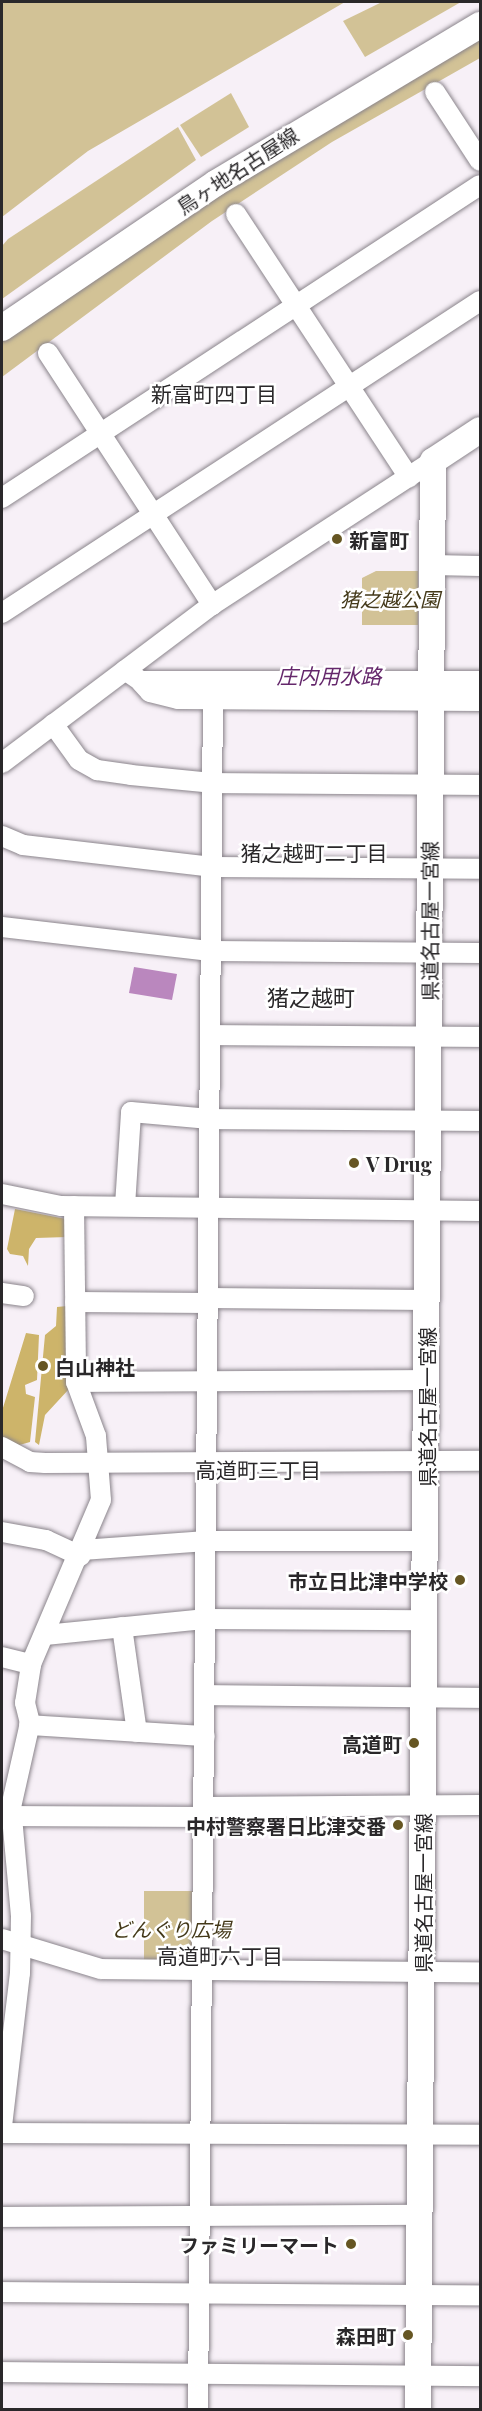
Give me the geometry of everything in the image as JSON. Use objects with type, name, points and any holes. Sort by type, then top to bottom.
[{"type":"main road","name":"鳥ヶ地名古屋線","points":[[2,328],[216,183],[480,25]]},
{"type":"main road","points":[[433,461],[480,430]]},
{"type":"main road","name":"県道名古屋一宮線","points":[[418,2409],[433,461]]},
{"type":"street","points":[[435,92],[480,161]]},
{"type":"street","points":[[2,498],[99,431],[480,185]]},
{"type":"street","points":[[236,214],[409,477]]},
{"type":"street","points":[[2,613],[480,301]]},
{"type":"street","points":[[48,352],[212,605]]},
{"type":"street","points":[[2,763],[53,724],[133,676],[212,605],[433,461]]},
{"type":"street","points":[[432,565],[478,564]]},
{"type":"street","points":[[133,676],[431,691],[480,701]]},
{"type":"street","points":[[133,676],[150,692],[168,697],[213,699],[431,691],[480,681]]},
{"type":"street","points":[[198,2409],[204,1970],[213,699]]},
{"type":"street","points":[[53,724],[79,760],[97,770],[212,783],[480,785]]},
{"type":"street","points":[[2,836],[23,845],[212,867],[480,869]]},
{"type":"street","points":[[2,927],[211,951],[480,953]]},
{"type":"street","points":[[210,1035],[480,1037]]},
{"type":"street","points":[[125,1206],[131,1112],[210,1119],[480,1121]]},
{"type":"street","points":[[2,1194],[74,1206],[480,1211]]},
{"type":"street","points":[[2,2126],[21,1945],[8,1816],[29,1725],[25,1703],[31,1664],[81,1553],[101,1500],[98,1460],[89,1409],[76,1382],[74,1206]]},
{"type":"street","points":[[2,1293],[24,1296]]},
{"type":"street","points":[[75,1302],[426,1300]]},
{"type":"street","points":[[76,1382],[208,1379],[426,1380]]},
{"type":"street","points":[[2,1447],[30,1461],[480,1461]]},
{"type":"street","points":[[2,1532],[46,1540],[81,1553],[207,1541],[425,1542]]},
{"type":"street","points":[[45,1635],[206,1619],[424,1620]]},
{"type":"street","points":[[122,1627],[138,1732]]},
{"type":"street","points":[[2,1657],[31,1664]]},
{"type":"street","points":[[205,1695],[480,1698]]},
{"type":"street","points":[[29,1725],[205,1736]]},
{"type":"street","points":[[8,1816],[480,1805]]},
{"type":"street","points":[[2,1939],[101,1969],[480,1972]]},
{"type":"street","points":[[2,2133],[480,2136]]},
{"type":"street","points":[[2,2217],[420,2214]]},
{"type":"street","points":[[2,2292],[480,2295]]},
{"type":"street","points":[[2,2372],[480,2376]]},
{"type":"green space","points":[[2,2],[345,2],[88,151],[2,217]]},
{"type":"green space","points":[[382,2],[461,2],[365,57],[343,21]]},
{"type":"green space","points":[[480,32],[480,58],[332,142],[212,221],[2,377],[2,336],[103,266]]},
{"type":"green space","points":[[231,93],[249,127],[201,157],[180,125]]},
{"type":"green space","points":[[178,127],[196,160],[2,299],[2,246],[8,239]]},
{"type":"green space","name":"猪之越公園","points":[[376,571],[418,571],[418,625],[362,625],[362,578]]},
{"type":"green space","name":"どんぐり広場","points":[[144,1891],[193,1891],[197,1961],[144,1964]]},
{"type":"shaded area","points":[[134,967],[177,974],[172,1000],[129,993]]},
{"type":"shaded area","points":[[15,1209],[66,1219],[67,1237],[36,1238],[29,1249],[28,1266],[23,1256],[10,1254],[7,1249]]},
{"type":"shaded area","points":[[67,1306],[69,1389],[45,1415],[39,1445],[35,1442],[45,1335],[56,1326],[57,1307]]},
{"type":"shaded area","points":[[26,1333],[39,1335],[37,1380],[25,1385],[26,1394],[35,1397],[30,1442],[16,1446],[2,1437],[2,1411]]},
{"type":"place","name":"新富町","points":[[337,539]]},
{"type":"place","name":"V Drug","points":[[354,1163]]},
{"type":"place","name":"白山神社","points":[[43,1366]]},
{"type":"place","name":"市立日比津中学校","points":[[460,1580]]},
{"type":"place","name":"高道町","points":[[414,1743]]},
{"type":"place","name":"中村警察署日比津交番","points":[[398,1825]]},
{"type":"place","name":"ファミリーマート","points":[[351,2244]]},
{"type":"place","name":"森田町","points":[[408,2335]]},
{"type":"district","name":"新富町四丁目","points":[[214,393]]},
{"type":"district","name":"猪之越町二丁目","points":[[314,852]]},
{"type":"district","name":"猪之越町","points":[[311,998]]},
{"type":"district","name":"高道町三丁目","points":[[258,1469]]},
{"type":"district","name":"高道町六丁目","points":[[220,1955]]},
{"type":"water label","name":"庄内用水路","points":[[329,675]]}]
